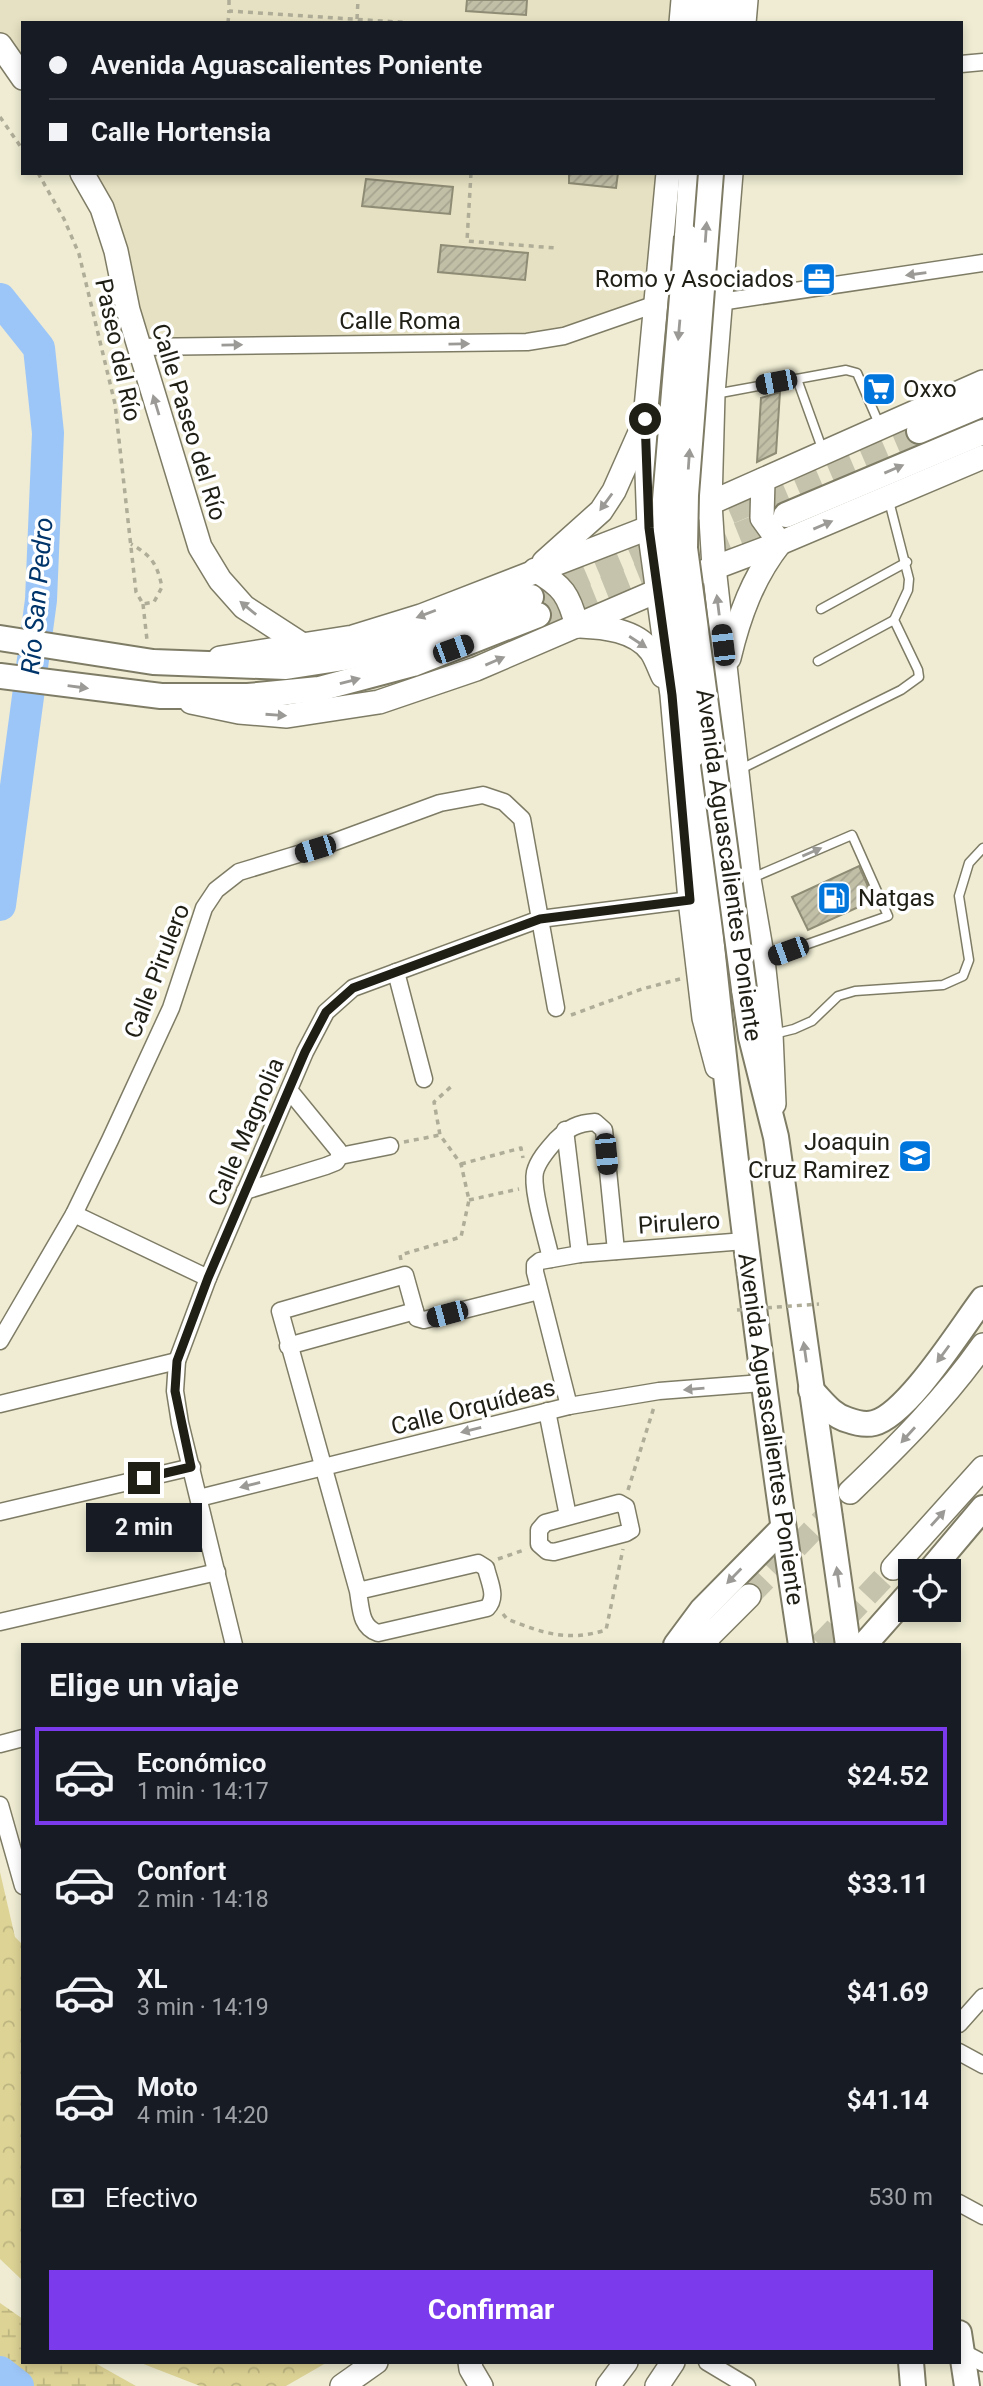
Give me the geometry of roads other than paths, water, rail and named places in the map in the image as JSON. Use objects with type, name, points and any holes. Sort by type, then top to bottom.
[{"type":"main road","points":[[703,21],[705,0]]},
{"type":"main road","points":[[723,21],[725,0]]},
{"type":"main road","name":"Avenida Aguascalientes Poniente","points":[[691,175],[665,500],[666,552],[693,755],[762,1383],[800,1643]]},
{"type":"main road","name":"Avenida Aguascalientes Poniente","points":[[711,175],[686,495],[685,548],[751,1037],[776,1137],[848,1643]]},
{"type":"main road","points":[[919,431],[983,404]]},
{"type":"main road","points":[[786,515],[983,432]]},
{"type":"main road","points":[[0,638],[153,662],[286,667],[344,658],[406,643],[534,606],[413,664],[319,689],[248,696],[161,696],[0,676]]},
{"type":"main road","points":[[811,1390],[832,1412],[845,1420],[875,1423],[890,1414],[916,1390],[983,1299]]},
{"type":"main road","points":[[940,1559],[983,1508]]},
{"type":"main road","points":[[677,1643],[702,1610],[783,1528]]},
{"type":"main road","points":[[866,1643],[898,1607]]},
{"type":"main road","points":[[967,2386],[968,2349]]},
{"type":"main road","points":[[911,2364],[914,2386]]},
{"type":"street","points":[[681,21],[683,0]]},
{"type":"street","points":[[744,21],[746,0]]},
{"type":"street","points":[[0,45],[21,75]]},
{"type":"street","points":[[963,64],[983,62]]},
{"type":"street","name":"Calle Paseo del Río","points":[[83,175],[102,208],[116,250],[139,347],[200,547],[220,580],[244,607],[304,646]]},
{"type":"street","name":"Avenida Aguascalientes Poniente","points":[[668,175],[645,419],[649,528],[672,695],[690,900],[704,1018],[733,1129]]},
{"type":"street","name":"Avenida Aguascalientes Poniente","points":[[732,175],[713,394],[710,503],[714,567],[737,770],[771,1034],[776,1137]]},
{"type":"street","points":[[720,302],[983,263]]},
{"type":"street","name":"Calle Roma","points":[[139,347],[527,342],[564,336],[656,304]]},
{"type":"street","points":[[652,360],[672,371],[687,374],[715,366]]},
{"type":"street","points":[[190,664],[353,637],[421,616],[710,503],[983,382]]},
{"type":"street","points":[[535,570],[601,511],[614,491],[645,419]]},
{"type":"street","points":[[161,696],[239,712],[287,716],[379,702],[477,669],[657,590],[780,543],[983,457]]},
{"type":"street","points":[[763,480],[762,518],[780,543]]},
{"type":"street","points":[[726,671],[736,631],[754,583],[764,563],[780,543]]},
{"type":"street","points":[[535,570],[556,582],[566,593],[577,626]]},
{"type":"street","points":[[577,626],[601,627],[639,640],[651,652],[672,695]]},
{"type":"street","points":[[672,695],[679,660],[687,654],[707,650],[718,657],[726,671]]},
{"type":"street","name":"Calle Pirulero","points":[[0,1341],[74,1214],[132,1095],[171,1008],[204,908],[216,890],[239,872],[315,849],[440,803],[483,795],[505,802],[522,819],[540,919],[563,1012]]},
{"type":"street","name":"Calle Magnolia","points":[[234,1643],[175,1391],[177,1361],[245,1191],[305,1052],[326,1012],[353,988],[540,919],[690,900]]},
{"type":"street","points":[[396,972],[425,1079]]},
{"type":"street","points":[[289,1090],[340,1156]]},
{"type":"street","name":"Pirulero","points":[[565,1130],[581,1123],[595,1122],[604,1130],[615,1251]]},
{"type":"street","points":[[565,1130],[544,1153],[535,1179],[551,1259],[535,1265],[538,1291],[569,1406]]},
{"type":"street","points":[[565,1130],[580,1254]]},
{"type":"street","points":[[245,1191],[326,1166],[336,1162],[340,1156],[390,1146]]},
{"type":"street","points":[[74,1214],[208,1278]]},
{"type":"street","name":"Pirulero","points":[[551,1259],[580,1254],[745,1241]]},
{"type":"street","points":[[358,1591],[478,1563],[486,1568],[493,1596],[492,1602],[486,1608],[379,1633],[370,1630],[364,1623],[358,1591],[280,1311],[405,1275],[417,1318],[425,1320],[538,1291]]},
{"type":"street","points":[[288,1346],[415,1311]]},
{"type":"street","points":[[850,1492],[909,1434],[961,1376],[983,1345]]},
{"type":"street","points":[[0,1404],[177,1361]]},
{"type":"street","name":"Calle Orquídeas","points":[[199,1498],[569,1406],[659,1391],[762,1383]]},
{"type":"street","points":[[547,1411],[568,1516]]},
{"type":"street","points":[[0,1512],[191,1467]]},
{"type":"street","points":[[893,1568],[983,1468]]},
{"type":"street","points":[[623,1504],[631,1530],[554,1552],[547,1551],[539,1544],[539,1530],[545,1523],[568,1516],[623,1504]]},
{"type":"street","points":[[0,1622],[217,1572]]},
{"type":"street","points":[[704,1643],[749,1596]]},
{"type":"street","points":[[0,1744],[21,1739]]},
{"type":"street","points":[[0,1805],[18,1856],[21,1874]]},
{"type":"street","points":[[961,2022],[983,1997]]},
{"type":"street","points":[[961,2053],[983,2064]]},
{"type":"street","points":[[961,2204],[983,2216]]},
{"type":"street","points":[[342,2386],[373,2364]]},
{"type":"street","points":[[471,2364],[481,2386]]},
{"type":"street","points":[[608,2386],[624,2364]]},
{"type":"street","points":[[657,2386],[672,2364]]},
{"type":"street","points":[[710,2364],[747,2386]]},
{"type":"lane","points":[[713,394],[846,370],[854,371],[880,426]]},
{"type":"lane","points":[[797,379],[823,451]]},
{"type":"lane","points":[[818,661],[894,620],[908,590],[907,562],[888,498]]},
{"type":"lane","points":[[821,608],[907,562]]},
{"type":"lane","points":[[737,770],[917,681],[918,670],[894,620]]},
{"type":"lane","points":[[750,879],[852,835],[888,916],[763,960]]},
{"type":"lane","points":[[771,1034],[794,1029],[812,1021],[838,996],[855,990],[943,985],[963,976],[969,960],[959,896],[969,863],[983,848]]},
{"type":"waterway","name":"Río San Pedro","points":[[0,299],[39,348],[48,433],[41,600],[0,905]]},
{"type":"waterway","name":"Río San Pedro","points":[[0,2372],[18,2386]]},
{"type":"tunnel","points":[[531,597],[919,431]]},
{"type":"tunnel","points":[[538,615],[784,516]]},
{"type":"tunnel","points":[[749,1596],[840,1502]]},
{"type":"tunnel","points":[[822,1643],[893,1568]]},
{"type":"place","name":"Romo y Asociados","points":[[819,279]]},
{"type":"place","name":"Oxxo","points":[[879,389]]},
{"type":"place","name":"Natgas","points":[[834,898]]},
{"type":"place","name":"Joaquin Cruz Ramirez","points":[[915,1156]]}]
